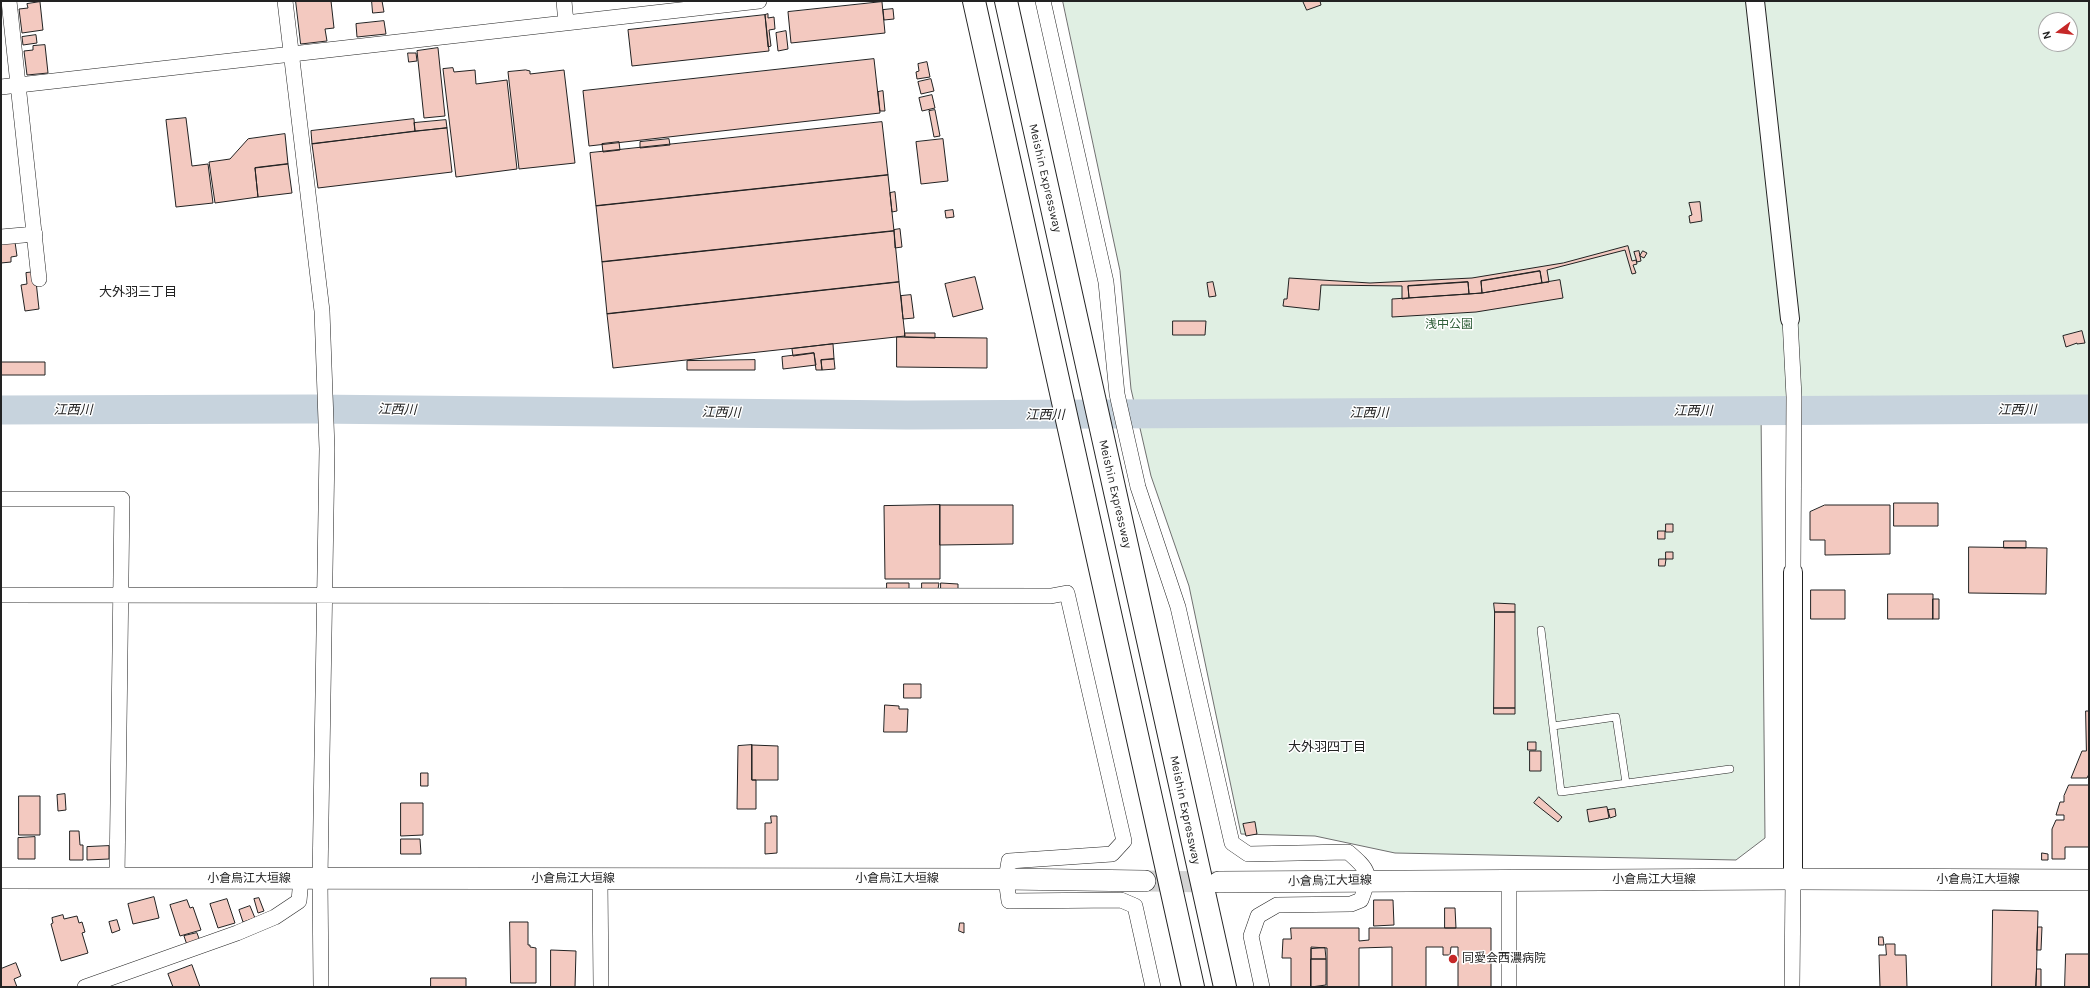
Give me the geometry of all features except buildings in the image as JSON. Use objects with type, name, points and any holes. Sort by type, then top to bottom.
[{"type":"highway","points":[[974,1],[1058,371],[1193,987]]},
{"type":"highway","name":"Meishin Expressway","points":[[1006,1],[1225,987]]},
{"type":"main road","name":"小倉烏江大垣線","points":[[1,878],[1006,879],[1145,881]]},
{"type":"main road","name":"小倉烏江大垣線","points":[[1219,882],[1368,880],[1509,881],[1793,879],[2089,880]]},
{"type":"street","points":[[9,1],[39,279]]},
{"type":"street","points":[[285,1],[322,312],[325,386],[327,449],[325,595],[311,879],[321,987]]},
{"type":"street","points":[[564,1],[566,23]]},
{"type":"street","points":[[1,87],[759,1]]},
{"type":"street","points":[[1043,1],[1106,282],[1116,394],[1138,487],[1178,606],[1232,843],[1248,854],[1348,852],[1365,866],[1368,880],[1361,900],[1351,904],[1277,905],[1258,916],[1251,936],[1262,987]]},
{"type":"street","points":[[1755,1],[1790,319],[1794,397],[1792,987]]},
{"type":"street","points":[[1,237],[35,234]]},
{"type":"street","points":[[1,499],[122,498],[117,879]]},
{"type":"street","points":[[1,595],[878,597],[1051,596],[1067,592],[1124,841],[1112,854],[1009,861],[1006,879],[1009,901],[1121,900],[1135,906],[1153,987]]},
{"type":"street","points":[[85,987],[237,933],[275,917],[299,901],[311,879]]},
{"type":"street","points":[[600,879],[601,987]]},
{"type":"street","points":[[1509,881],[1509,987]]},
{"type":"lane","points":[[1541,630],[1561,792],[1730,769]]},
{"type":"lane","points":[[1553,726],[1616,717],[1626,783]]},
{"type":"green space","name":"浅中公園","points":[[1063,1],[2089,1],[2089,409],[1761,410],[1765,838],[1736,860],[1395,853],[1315,836],[1241,834],[1189,586],[1151,476],[1131,389],[1120,271]]},
{"type":"waterway","name":"江西川","points":[[1,410],[312,409],[907,415],[2089,409]]},
{"type":"tunnel","points":[[1145,881],[1218,882]]},
{"type":"place","name":"同愛会西濃病院","points":[[1453,959]]},
{"type":"district","name":"大外羽三丁目","points":[[138,292]]},
{"type":"district","name":"大外羽四丁目","points":[[1327,747]]}]
